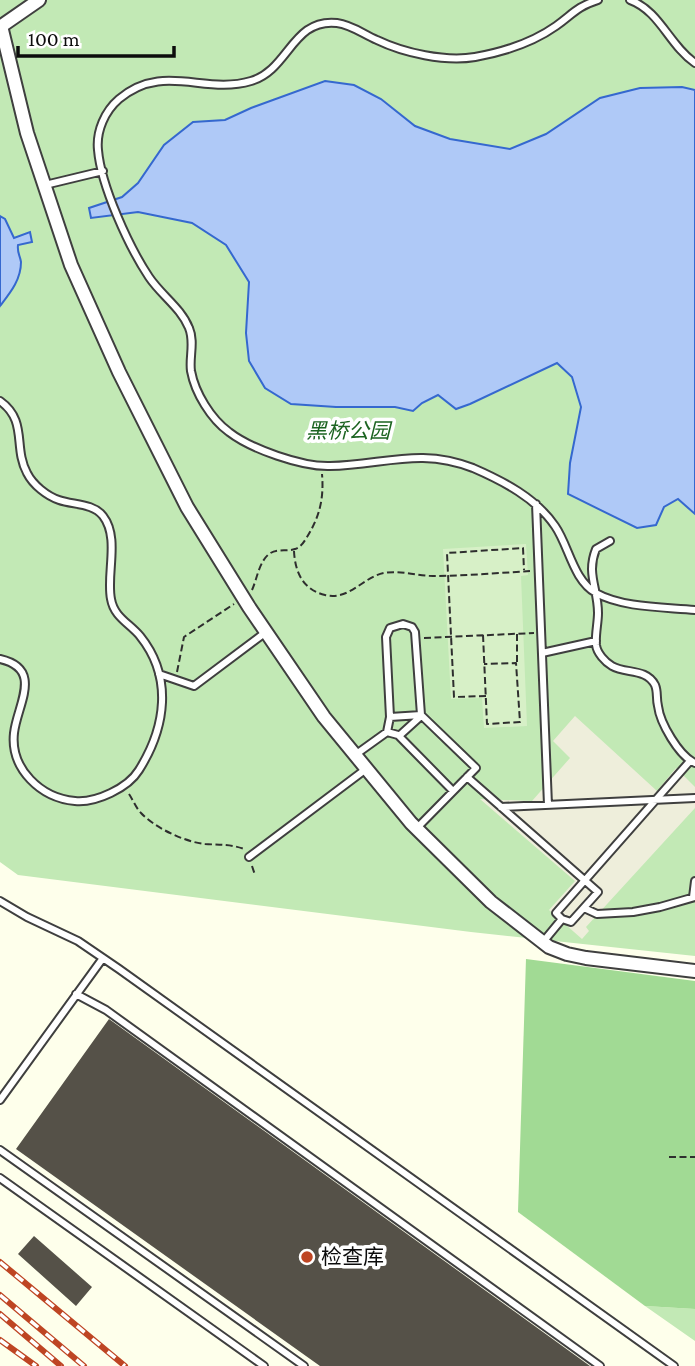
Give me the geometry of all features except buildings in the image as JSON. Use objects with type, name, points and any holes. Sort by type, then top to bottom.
[{"type":"street","points":[[39,0],[0,27],[27,133],[71,265],[119,372],[187,507],[265,632],[324,717],[416,829],[491,902],[549,947],[567,954],[695,971]]},
{"type":"lane","points":[[598,0],[583,5],[555,27],[515,47],[471,58],[450,59],[391,46],[338,23],[309,27],[276,66],[258,79],[247,83],[163,80],[149,82],[129,91],[108,111],[99,134],[98,150],[110,195],[134,252],[149,278],[184,318],[191,336],[191,371],[197,387],[206,405],[228,431],[248,443],[291,460],[322,466],[419,457],[471,467],[521,493],[542,509],[557,528],[582,580],[592,590],[620,602],[695,610]]},
{"type":"lane","points":[[630,0],[642,4],[685,56],[695,63]]},
{"type":"lane","points":[[45,186],[103,171]]},
{"type":"lane","points":[[0,401],[8,407],[16,420],[22,460],[27,474],[36,485],[58,500],[94,509],[103,515],[107,525],[112,560],[109,581],[111,602],[121,620],[139,634],[149,651],[162,686],[163,707],[155,738],[135,776],[124,785],[82,801],[48,793],[28,779],[16,755],[14,740],[14,730],[25,696],[26,680],[23,672],[15,665],[0,659]]},
{"type":"lane","points":[[536,504],[548,805]]},
{"type":"lane","points":[[467,777],[585,880],[598,892],[571,922],[556,913],[585,880],[656,799],[692,762],[663,724],[654,683],[648,676],[611,666],[596,647],[597,593],[591,568],[596,549],[610,541]]},
{"type":"lane","points":[[355,755],[387,732],[390,717],[386,637],[390,628],[403,624],[412,627],[416,638],[421,715],[476,768],[416,829]]},
{"type":"lane","points":[[159,674],[194,686],[265,632]]},
{"type":"lane","points":[[542,653],[596,641]]},
{"type":"lane","points":[[390,717],[421,715]]},
{"type":"lane","points":[[399,736],[421,715]]},
{"type":"lane","points":[[387,732],[399,736],[453,791]]},
{"type":"lane","points":[[249,856],[366,769]]},
{"type":"lane","points":[[501,807],[695,797]]},
{"type":"lane","points":[[584,908],[597,914],[660,907],[694,897],[695,881]]},
{"type":"lane","points":[[0,901],[78,941],[103,958],[674,1366]]},
{"type":"lane","points":[[543,942],[562,919]]},
{"type":"lane","points":[[0,1100],[103,958]]},
{"type":"lane","points":[[76,994],[106,1010],[600,1366]]},
{"type":"lane","points":[[0,1150],[304,1366]]},
{"type":"lane","points":[[0,1178],[264,1366]]},
{"type":"path","points":[[176,680],[184,637],[253,589],[267,556],[275,551],[293,550],[301,546],[317,522],[323,489],[322,466]]},
{"type":"path","points":[[486,696],[454,697],[447,553],[523,548],[524,571]]},
{"type":"path","points":[[293,550],[299,576],[306,586],[329,596],[340,596],[384,573],[449,576],[538,570]]},
{"type":"path","points":[[416,638],[541,632]]},
{"type":"path","points":[[483,635],[487,724],[520,722],[517,634]]},
{"type":"path","points":[[484,664],[516,663]]},
{"type":"path","points":[[124,785],[140,812],[153,823],[190,841],[231,845],[243,849],[249,856],[255,875]]},
{"type":"path","points":[[669,1157],[695,1157]]},
{"type":"green space","name":"黑桥公园","points":[[0,0],[695,0],[695,956],[471,932],[18,875],[0,862]]},
{"type":"green space","points":[[526,544],[528,575],[521,576],[527,726],[484,728],[482,698],[451,699],[443,549]]},
{"type":"green space","points":[[526,959],[695,981],[695,1309],[645,1306],[518,1212]]},
{"type":"green space","points":[[645,1306],[695,1309],[695,1341]]},
{"type":"shaded area","points":[[575,716],[657,791],[676,768],[695,787],[695,808],[586,927],[589,931],[582,939],[549,910],[575,881],[480,799],[532,801],[570,758],[553,741]]},
{"type":"water","points":[[325,81],[354,85],[381,99],[415,126],[450,139],[510,149],[546,134],[600,98],[640,88],[682,87],[695,90],[695,514],[678,499],[664,507],[656,525],[637,528],[568,494],[570,463],[581,407],[572,377],[557,363],[456,409],[438,395],[413,411],[395,407],[291,404],[265,388],[249,361],[246,333],[249,282],[226,245],[192,223],[138,212],[91,218],[89,208],[122,197],[138,183],[164,145],[193,122],[225,120]]},
{"type":"water","points":[[0,216],[5,219],[14,238],[30,232],[32,242],[18,245],[21,262],[19,275],[0,306]]},
{"type":"railway","points":[[0,1262],[125,1366]]},
{"type":"railway","points":[[0,1295],[84,1366]]},
{"type":"railway","points":[[0,1314],[61,1366]]},
{"type":"railway","points":[[0,1340],[36,1366]]},
{"type":"place","name":"检查库","points":[[307,1257]]}]
